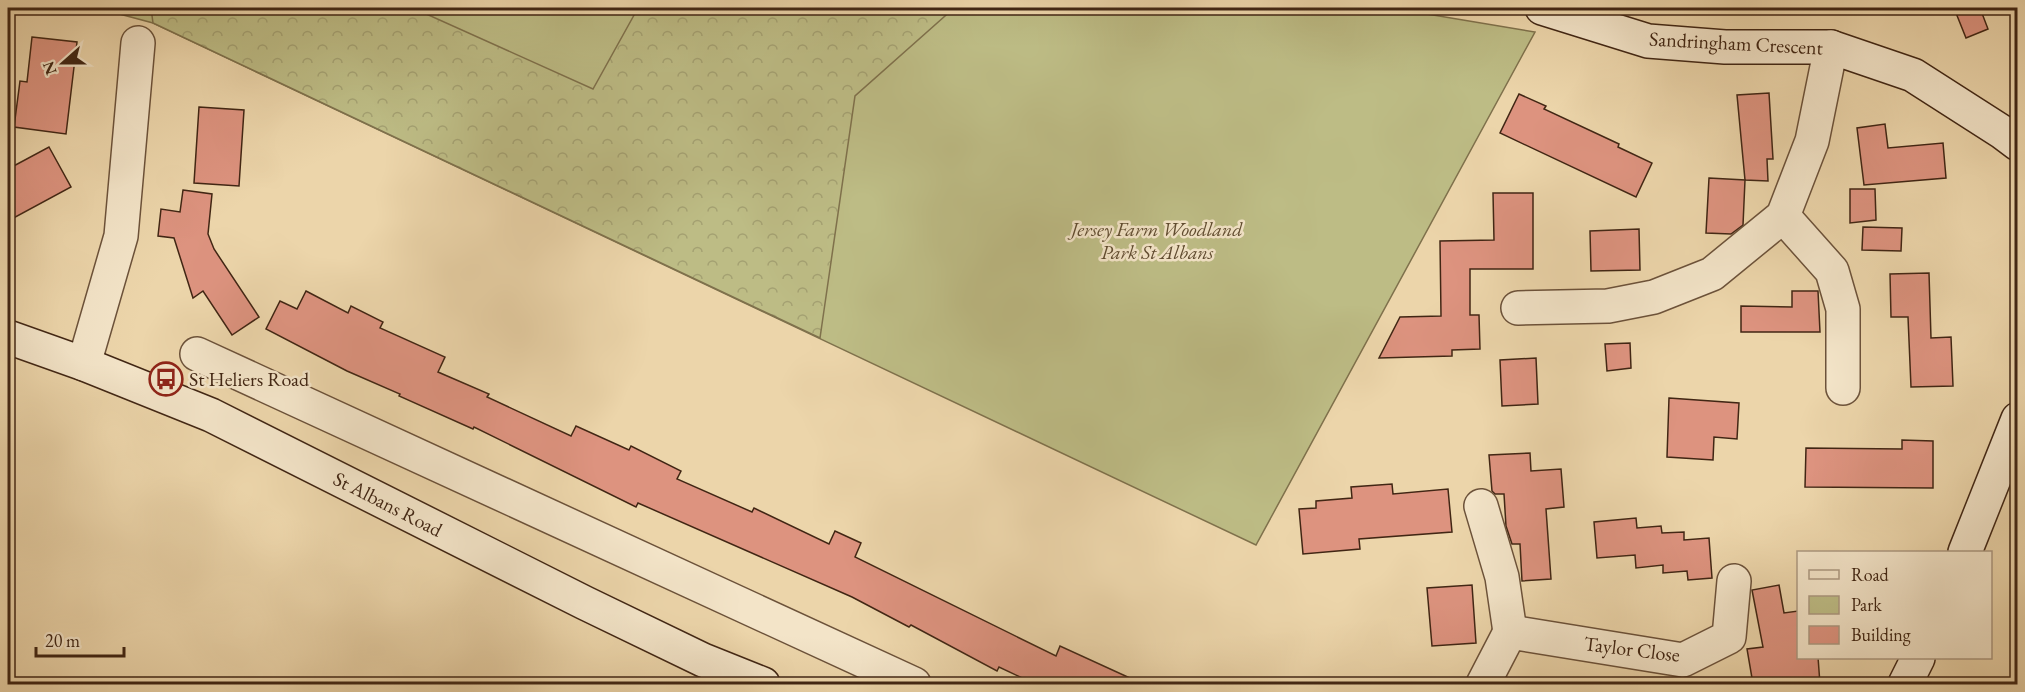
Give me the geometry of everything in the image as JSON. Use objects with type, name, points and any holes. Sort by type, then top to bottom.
[{"type":"street","name":"Sandringham Crescent","points":[[1542,8],[1648,42],[1725,47],[1831,47],[1913,75],[2018,144]]},
{"type":"street","points":[[84,364],[121,236],[138,44]]},
{"type":"street","points":[[1518,308],[1608,306],[1654,297],[1712,274],[1783,216],[1812,141],[1831,47]]},
{"type":"street","points":[[1783,216],[1832,271],[1843,309],[1843,388]]},
{"type":"street","name":"St Albans Road","points":[[8,337],[84,364],[211,415],[585,603],[703,660],[763,684]]},
{"type":"street","points":[[197,354],[914,684]]},
{"type":"street","points":[[1965,551],[2018,419]]},
{"type":"street","points":[[1481,506],[1502,577],[1510,632],[1483,684]]},
{"type":"street","name":"Taylor Close","points":[[1510,632],[1683,660],[1729,637],[1734,580]]},
{"type":"street","points":[[1905,684],[1917,659]]},
{"type":"green space","name":"Jersey Farm Woodland Park St Albans","points":[[97,8],[1391,8],[1535,32],[1256,545],[153,23]]},
{"type":"green space","points":[[151,8],[413,8],[593,89],[638,8],[954,8],[855,96],[820,338],[153,23]]},
{"type":"building","points":[[1954,8],[1980,8],[1988,29],[1966,38]]},
{"type":"building","points":[[32,37],[77,42],[66,134],[14,127],[20,81],[27,82]]},
{"type":"building","points":[[1769,93],[1773,159],[1767,159],[1768,181],[1745,180],[1737,95]]},
{"type":"building","points":[[1519,94],[1546,106],[1544,109],[1619,144],[1618,147],[1652,163],[1636,197],[1500,133]]},
{"type":"building","points":[[199,107],[244,110],[239,186],[194,183]]},
{"type":"building","points":[[1885,124],[1888,148],[1943,143],[1946,178],[1864,185],[1857,128]]},
{"type":"building","points":[[49,147],[71,187],[8,221],[8,169]]},
{"type":"building","points":[[1709,178],[1745,180],[1743,225],[1731,234],[1706,233]]},
{"type":"building","points":[[1850,189],[1875,189],[1876,220],[1850,223]]},
{"type":"building","points":[[183,190],[212,194],[208,234],[214,249],[259,317],[232,335],[203,291],[193,298],[174,238],[158,236],[161,209],[180,212]]},
{"type":"building","points":[[1493,193],[1533,193],[1533,269],[1470,269],[1470,315],[1479,315],[1480,349],[1452,350],[1452,356],[1379,358],[1400,317],[1441,316],[1440,241],[1494,240]]},
{"type":"building","points":[[1863,227],[1902,228],[1901,251],[1862,250]]},
{"type":"building","points":[[1639,229],[1640,270],[1591,271],[1590,231]]},
{"type":"building","points":[[1929,273],[1931,338],[1951,337],[1953,386],[1911,387],[1908,317],[1891,317],[1890,274]]},
{"type":"building","points":[[306,291],[348,313],[351,306],[383,322],[380,328],[445,357],[438,372],[489,394],[487,397],[571,436],[576,426],[629,450],[631,446],[681,471],[677,479],[752,512],[754,508],[829,544],[835,531],[861,543],[855,557],[1056,656],[1060,646],[1143,684],[1035,684],[999,667],[997,671],[911,625],[909,627],[852,597],[638,503],[636,507],[474,427],[473,429],[399,396],[400,394],[347,371],[266,329],[280,301],[297,309]]},
{"type":"building","points":[[1792,291],[1818,291],[1820,332],[1741,332],[1741,306],[1792,307]]},
{"type":"building","points":[[1630,343],[1631,368],[1607,371],[1605,344]]},
{"type":"building","points":[[1536,358],[1538,404],[1502,406],[1500,360]]},
{"type":"building","points":[[1669,398],[1739,403],[1737,439],[1714,437],[1713,460],[1667,457]]},
{"type":"building","points":[[1902,440],[1933,441],[1933,488],[1805,487],[1806,448],[1902,449]]},
{"type":"building","points":[[1530,453],[1531,471],[1561,469],[1564,507],[1546,509],[1551,579],[1522,581],[1520,544],[1512,544],[1506,526],[1504,494],[1495,494],[1492,491],[1489,455]]},
{"type":"building","points":[[1392,484],[1393,494],[1448,489],[1452,532],[1359,539],[1360,549],[1303,554],[1299,509],[1316,508],[1316,501],[1352,498],[1351,487]]},
{"type":"building","points":[[1636,518],[1637,528],[1661,526],[1662,533],[1684,532],[1684,540],[1709,538],[1712,578],[1688,580],[1687,571],[1663,573],[1663,565],[1636,568],[1635,555],[1597,558],[1594,522]]},
{"type":"building","points":[[1472,585],[1476,643],[1432,646],[1427,588]]},
{"type":"building","points":[[1779,585],[1784,613],[1797,611],[1797,659],[1818,659],[1820,684],[1753,684],[1747,649],[1763,647],[1752,590]]},
{"type":"place","name":"St Heliers Road","points":[[166,379]]}]
